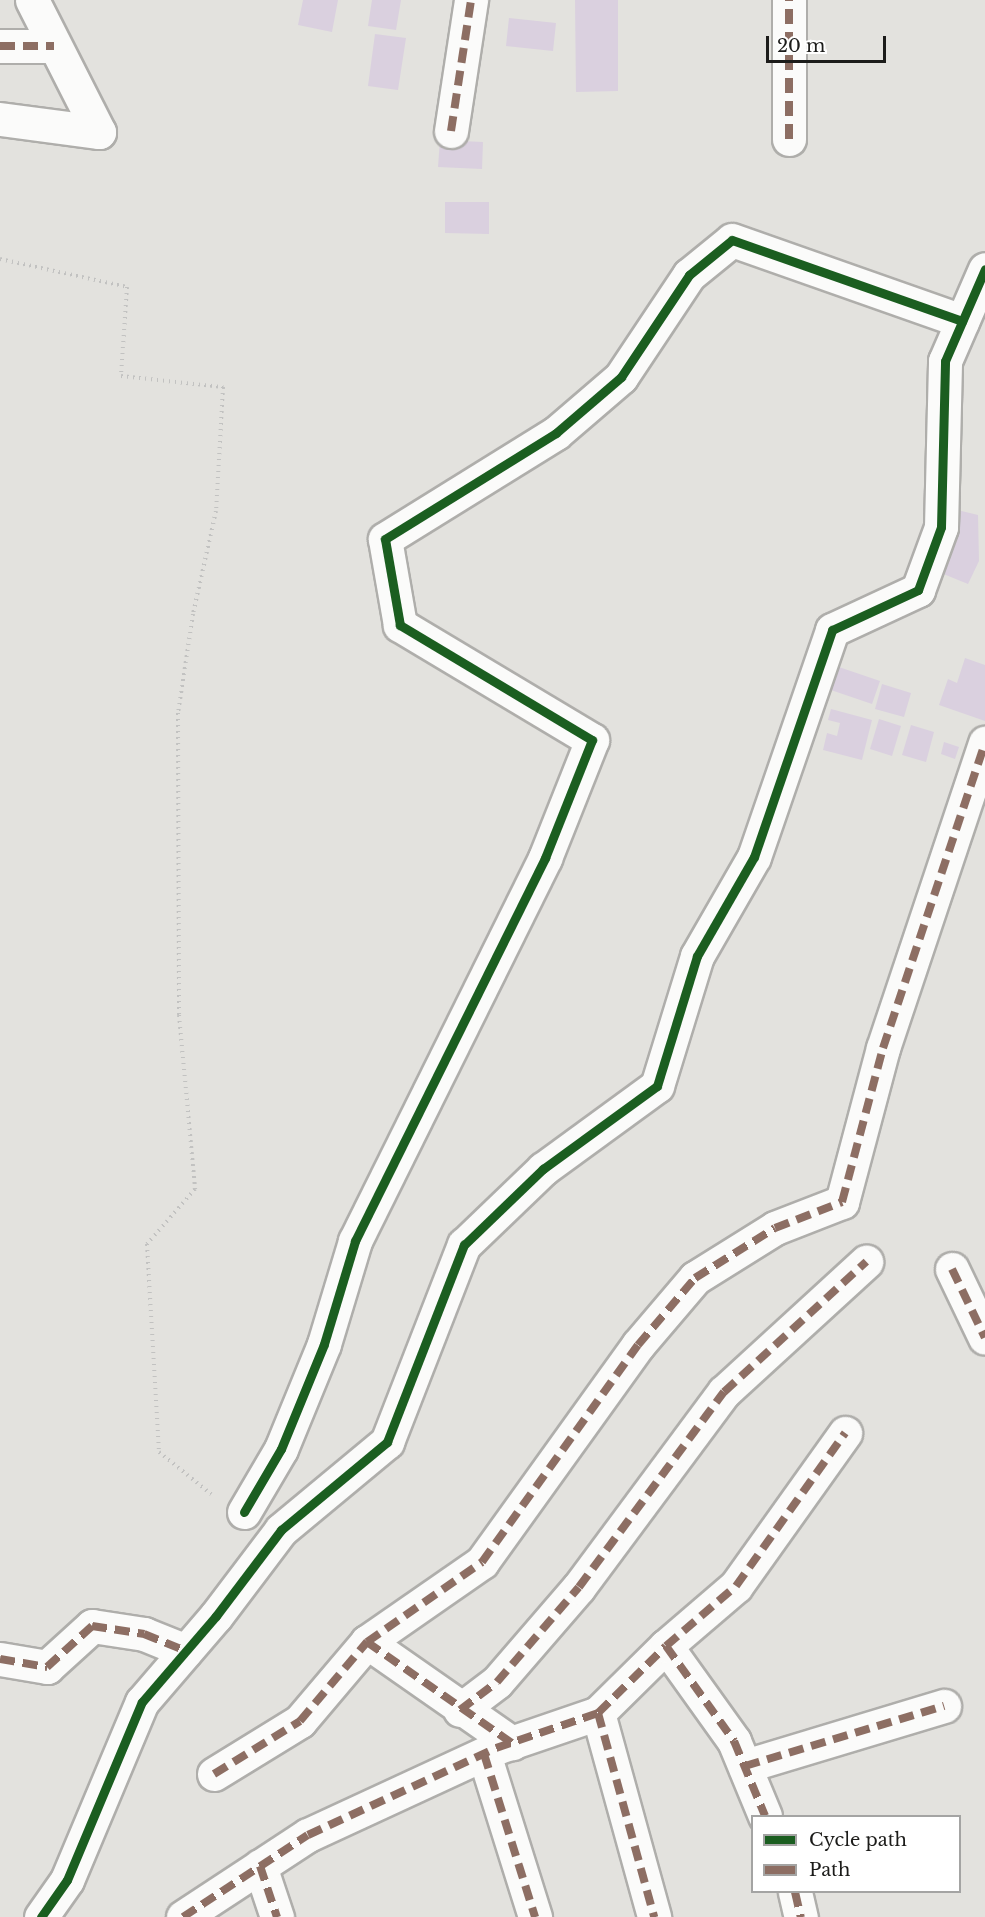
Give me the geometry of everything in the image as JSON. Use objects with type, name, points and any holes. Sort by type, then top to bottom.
[{"type":"street","points":[[0,119],[99,132],[32,0]]},
{"type":"street","points":[[451,131],[471,0]]},
{"type":"street","points":[[789,0],[789,139]]},
{"type":"street","points":[[0,46],[54,46]]},
{"type":"street","points":[[244,1512],[281,1449],[324,1344],[355,1241],[545,858],[592,740],[400,625],[385,539],[556,433],[621,377],[689,274],[732,240],[962,321]]},
{"type":"street","points":[[41,1917],[67,1880],[142,1701],[186,1650],[281,1530],[387,1442],[464,1245],[543,1170],[657,1086],[697,956],[754,857],[832,630],[918,590],[941,527],[945,361],[985,269]]},
{"type":"street","points":[[214,1774],[300,1721],[367,1642],[483,1562],[638,1345],[695,1278],[775,1228],[842,1202],[884,1048],[985,743]]},
{"type":"street","points":[[460,1710],[497,1682],[579,1587],[724,1392],[866,1262]]},
{"type":"street","points":[[952,1269],[985,1338]]},
{"type":"street","points":[[183,1917],[308,1835],[498,1748],[598,1713],[666,1646],[736,1586],[845,1433]]},
{"type":"street","points":[[0,1659],[48,1667],[92,1626],[144,1634],[186,1650]]},
{"type":"street","points":[[367,1642],[460,1710],[498,1748],[535,1917]]},
{"type":"street","points":[[666,1646],[734,1741],[765,1815]]},
{"type":"street","points":[[745,1766],[944,1706]]},
{"type":"street","points":[[598,1713],[654,1917]]},
{"type":"street","points":[[260,1866],[277,1917]]},
{"type":"street","points":[[795,1893],[801,1917]]},
{"type":"path","points":[[0,258],[127,287],[121,376],[223,387],[216,511],[193,614],[178,713],[179,1015],[195,1189],[147,1244],[159,1452],[198,1487],[244,1512]]},
{"type":"building","points":[[303,0],[338,0],[332,32],[298,25]]},
{"type":"building","points":[[372,0],[401,0],[396,30],[368,26]]},
{"type":"building","points":[[575,0],[618,0],[618,91],[576,92]]},
{"type":"building","points":[[509,18],[556,23],[553,51],[506,46]]},
{"type":"building","points":[[375,34],[406,38],[398,90],[368,86]]},
{"type":"building","points":[[440,140],[483,142],[482,169],[438,167]]},
{"type":"building","points":[[445,202],[489,202],[489,234],[445,233]]},
{"type":"building","points":[[945,507],[978,515],[979,561],[968,584],[941,573]]},
{"type":"building","points":[[965,658],[985,665],[985,721],[939,705],[948,679],[957,683]]},
{"type":"building","points":[[833,665],[880,681],[872,704],[825,688]]},
{"type":"building","points":[[882,684],[911,693],[904,717],[875,709]]},
{"type":"building","points":[[831,709],[872,720],[862,760],[823,750],[827,733],[837,736],[840,723],[828,720]]},
{"type":"building","points":[[879,719],[901,726],[892,756],[870,749]]},
{"type":"building","points":[[911,725],[934,732],[926,762],[902,755]]},
{"type":"building","points":[[944,742],[959,747],[955,759],[941,754]]},
{"type":"marked path","points":[[451,131],[471,0]]},
{"type":"marked path","points":[[789,0],[789,139]]},
{"type":"marked path","points":[[0,46],[54,46]]},
{"type":"marked path","points":[[214,1774],[300,1721],[367,1642],[482,1562],[638,1345],[695,1278],[775,1228],[842,1202],[883,1048],[985,743]]},
{"type":"marked path","points":[[460,1710],[497,1682],[579,1587],[724,1392],[866,1262]]},
{"type":"marked path","points":[[952,1269],[985,1338]]},
{"type":"marked path","points":[[183,1917],[308,1835],[496,1748],[598,1713],[666,1646],[736,1586],[845,1433]]},
{"type":"marked path","points":[[0,1659],[47,1667],[92,1626],[144,1634],[186,1651]]},
{"type":"marked path","points":[[367,1642],[512,1743]]},
{"type":"marked path","points":[[666,1646],[734,1741],[765,1815]]},
{"type":"marked path","points":[[745,1766],[944,1706]]},
{"type":"marked path","points":[[598,1713],[654,1917]]},
{"type":"marked path","points":[[484,1754],[535,1917]]},
{"type":"marked path","points":[[260,1866],[277,1917]]},
{"type":"marked path","points":[[795,1893],[801,1917]]},
{"type":"cycle path","points":[[244,1512],[281,1449],[324,1344],[355,1241],[545,858],[592,740],[400,625],[385,539],[556,433],[621,377],[689,275],[732,240],[962,321]]},
{"type":"cycle path","points":[[41,1917],[67,1880],[142,1702],[216,1616],[281,1530],[387,1442],[464,1245],[543,1169],[657,1086],[697,956],[754,857],[832,630],[918,590],[941,527],[945,361],[985,269]]}]
